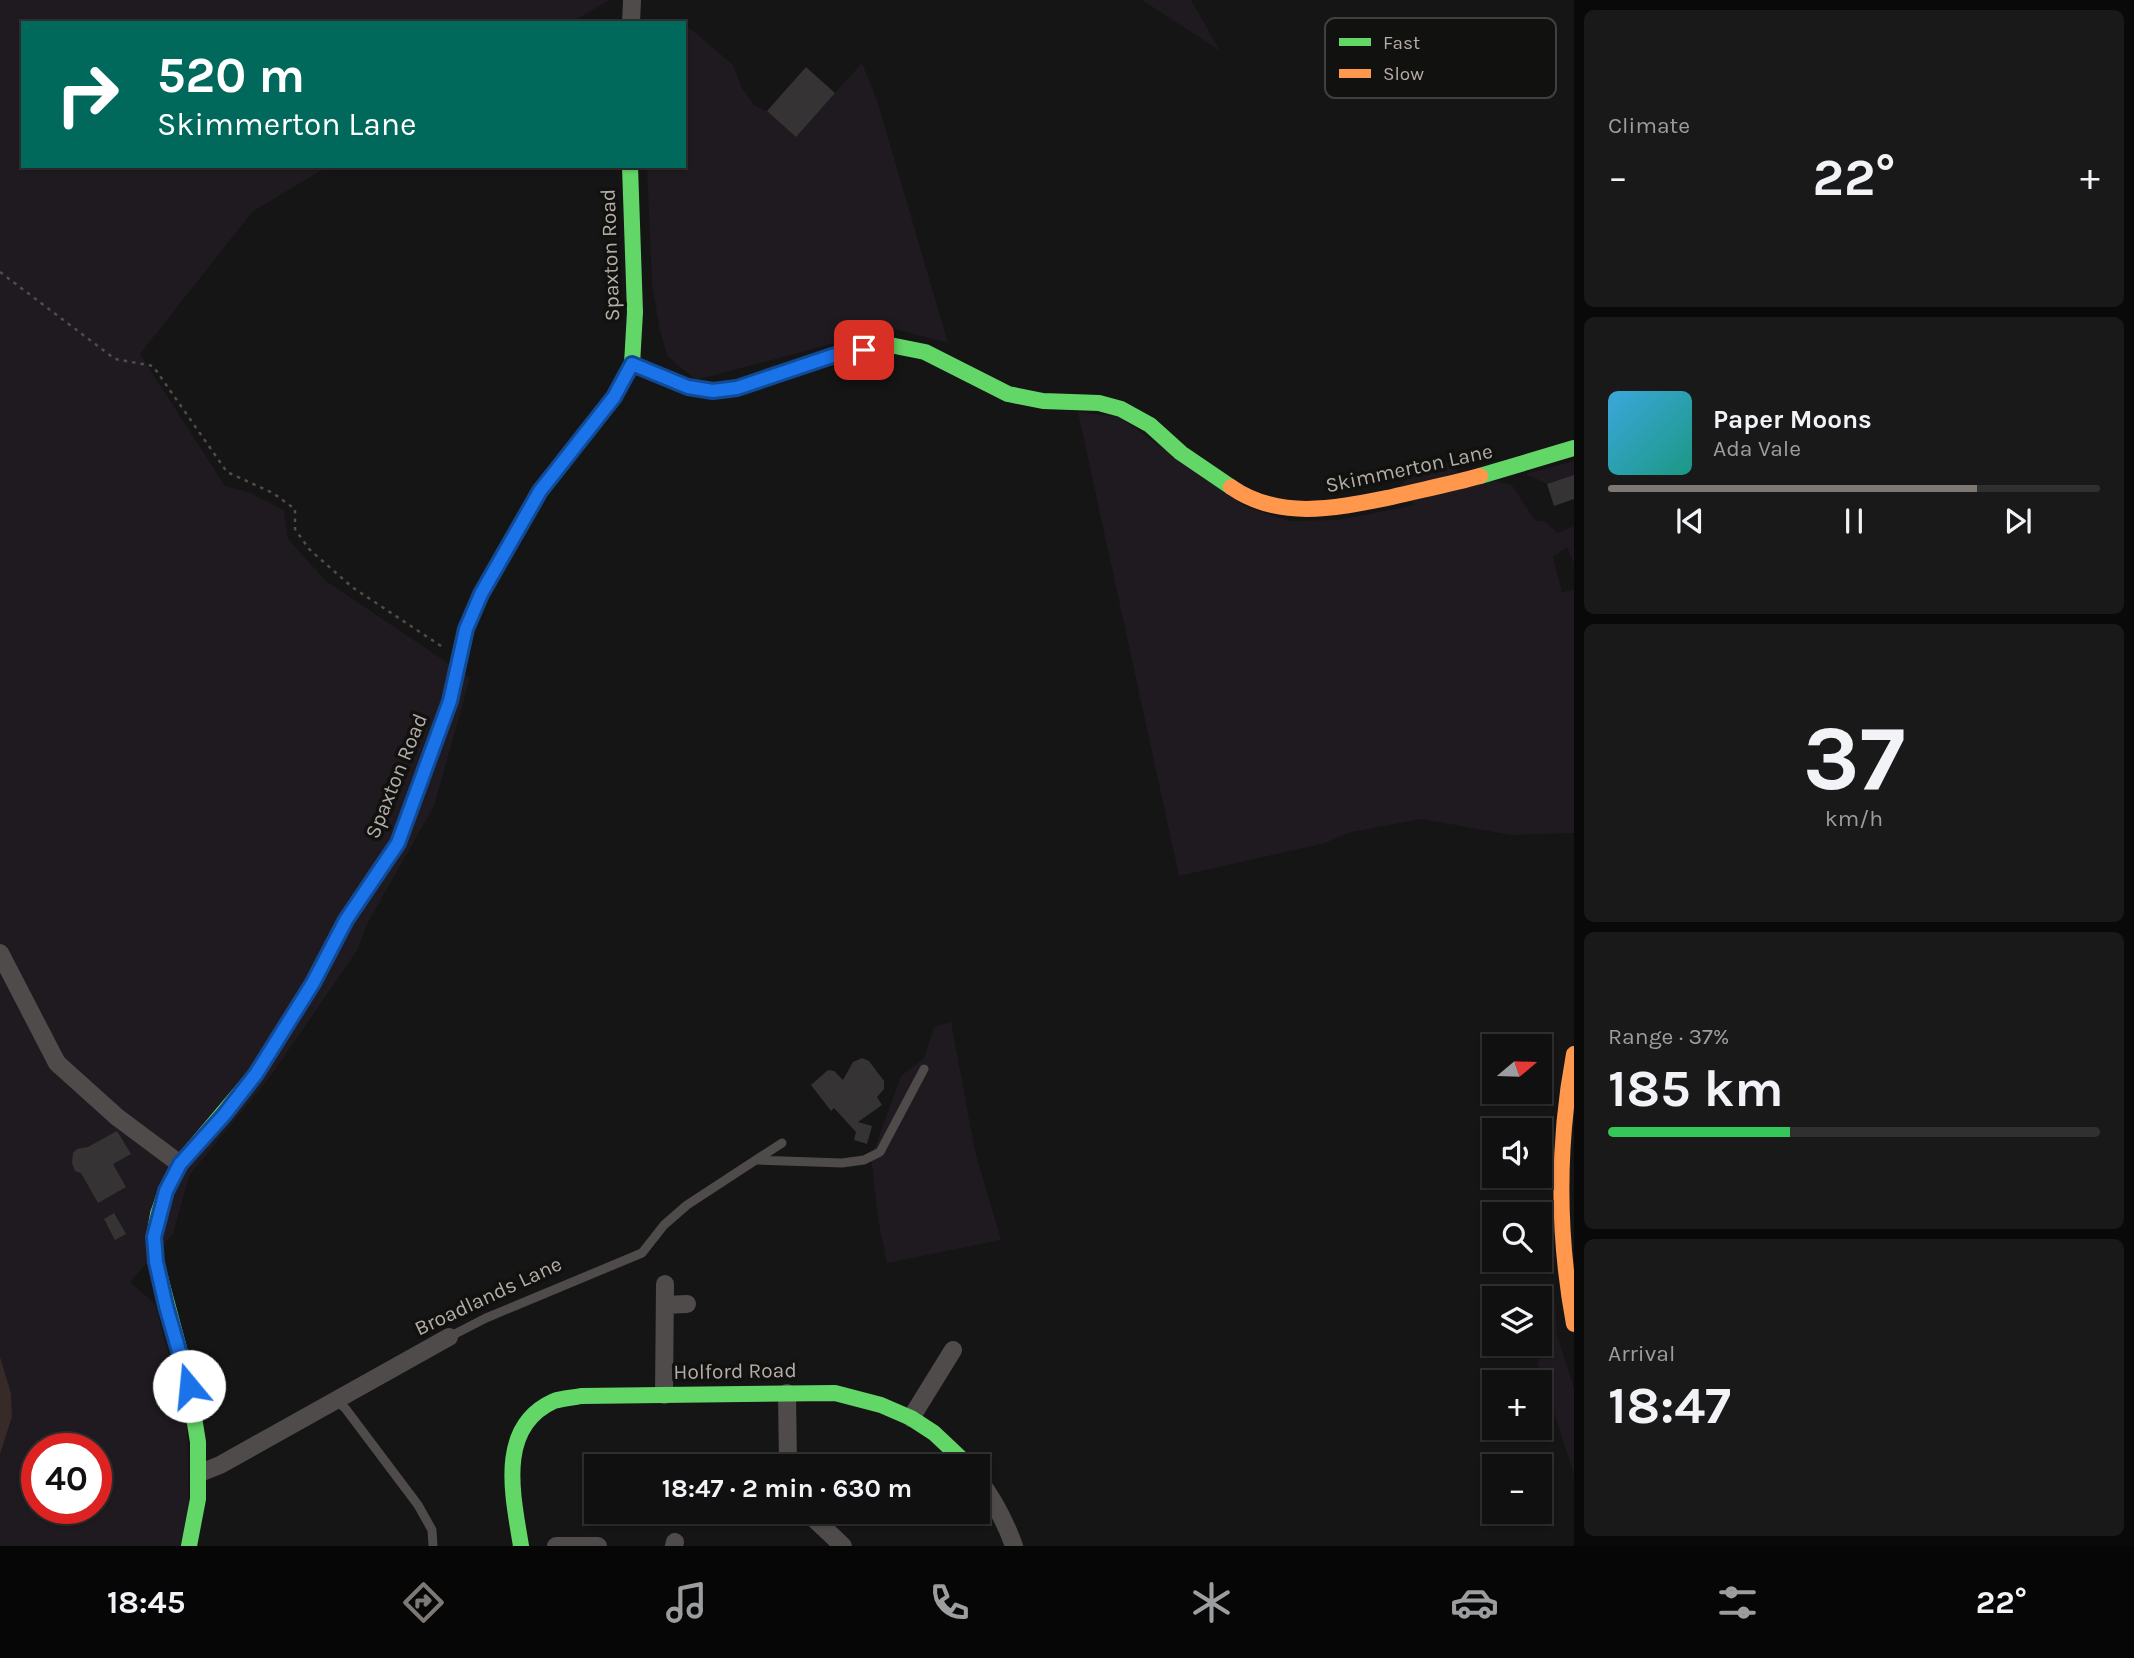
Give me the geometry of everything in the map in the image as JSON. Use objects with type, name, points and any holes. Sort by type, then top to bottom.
[{"type":"street","points":[[631,21],[632,0]]},
{"type":"street","name":"Spaxton Road","points":[[188,1546],[198,1499],[200,1474],[196,1418],[156,1262],[154,1237],[166,1191],[180,1164],[256,1074],[313,983],[346,920],[398,843],[450,701],[466,629],[481,594],[540,491],[614,397],[632,364],[635,312],[630,168]]},
{"type":"street","name":"Skimmerton Lane","points":[[632,364],[688,387],[713,391],[737,388],[838,354],[890,345],[925,352],[1008,394],[1043,401],[1099,403],[1121,409],[1150,425],[1181,453],[1244,496],[1274,506],[1304,510],[1341,507],[1452,484],[1574,448]]},
{"type":"street","points":[[0,953],[57,1063],[117,1117],[180,1164]]},
{"type":"street","points":[[1574,1054],[1563,1122],[1558,1206],[1564,1272],[1574,1324]]},
{"type":"street","points":[[664,1395],[665,1284]]},
{"type":"street","points":[[665,1305],[687,1304]]},
{"type":"street","name":"Broadlands Lane","points":[[200,1474],[449,1337]]},
{"type":"street","points":[[911,1418],[954,1350]]},
{"type":"street","points":[[787,1393],[788,1454]]},
{"type":"street","name":"Holford Road","points":[[521,1546],[512,1456],[521,1428],[531,1416],[555,1401],[581,1396],[835,1393],[859,1397],[911,1418],[934,1433],[956,1454]]},
{"type":"street","points":[[990,1494],[1006,1523],[1014,1546]]},
{"type":"street","points":[[820,1524],[844,1546]]},
{"type":"street","points":[[556,1546],[598,1546]]},
{"type":"lane","points":[[756,1160],[842,1163],[864,1160],[880,1152],[925,1069]]},
{"type":"lane","name":"Broadlands Lane","points":[[449,1337],[509,1308],[642,1253],[664,1225],[687,1205],[782,1143]]},
{"type":"lane","points":[[336,1401],[345,1408],[418,1505],[432,1530],[433,1546]]},
{"type":"path","points":[[0,272],[115,359],[153,366],[227,472],[273,493],[295,509],[295,529],[309,549],[352,587],[439,647],[461,651]]},
{"type":"shaded area","points":[[0,0],[609,0],[574,21],[21,21],[21,168],[326,168],[253,211],[140,354],[225,486],[248,492],[284,510],[288,539],[326,581],[470,678],[434,806],[366,926],[358,949],[270,1077],[189,1176],[173,1234],[130,1282],[155,1304],[187,1421],[189,1519],[181,1546],[0,1546],[0,1454],[12,1417],[11,1393],[0,1357]]},
{"type":"shaded area","points":[[1142,0],[1191,0],[1220,51]]},
{"type":"shaded area","points":[[686,25],[733,65],[742,88],[755,106],[767,111],[796,136],[862,63],[877,100],[948,343],[891,328],[696,380],[667,356],[652,284],[647,168],[686,168]]},
{"type":"shaded area","points":[[1078,412],[1119,417],[1246,507],[1290,521],[1338,520],[1416,505],[1399,486],[1415,473],[1447,463],[1461,474],[1512,485],[1535,521],[1544,521],[1558,533],[1574,526],[1574,563],[1567,547],[1553,557],[1562,592],[1574,590],[1574,833],[1511,835],[1422,819],[1351,832],[1325,843],[1179,876]]},
{"type":"shaded area","points":[[1574,461],[1574,475],[1547,484],[1526,474]]},
{"type":"shaded area","points":[[951,1022],[975,1151],[1001,1240],[887,1263],[871,1158],[901,1076],[924,1058],[934,1027]]},
{"type":"shaded area","points":[[1555,1298],[1557,1335],[1574,1389],[1574,1475],[1552,1406],[1552,1370],[1541,1370],[1538,1362],[1541,1356],[1552,1356],[1552,1299]]},
{"type":"shaded area","points":[[0,1357],[11,1393],[12,1417],[0,1454]]},
{"type":"building","points":[[806,67],[835,93],[796,137],[767,111]]},
{"type":"building","points":[[1574,475],[1574,499],[1554,506],[1547,484]]},
{"type":"building","points":[[862,1058],[869,1061],[884,1081],[884,1089],[877,1097],[882,1105],[858,1122],[872,1126],[867,1144],[854,1140],[856,1132],[834,1108],[831,1111],[811,1085],[828,1070],[834,1071],[843,1080],[853,1062]]},
{"type":"building","points":[[117,1131],[131,1154],[113,1164],[126,1187],[98,1203],[81,1173],[75,1171],[73,1153]]},
{"type":"building","points":[[114,1213],[126,1234],[115,1240],[104,1219]]},
{"type":"traffic: fast","points":[[498,564],[540,491],[614,397],[632,364],[635,312],[630,168]]},
{"type":"traffic: fast","points":[[632,364],[688,387],[713,391],[737,388],[838,354],[890,345],[925,352],[1008,394],[1043,401],[1099,403],[1121,409],[1150,425],[1181,453],[1231,487]]},
{"type":"traffic: fast","points":[[1480,476],[1574,448]]},
{"type":"traffic: fast","points":[[189,1546],[198,1499],[198,1442],[189,1386],[156,1262],[154,1237],[158,1214],[180,1164],[256,1074],[313,983],[346,920],[398,843],[420,783]]},
{"type":"traffic: fast","points":[[521,1546],[513,1485],[516,1445],[523,1428],[536,1413],[554,1401],[581,1396],[835,1393],[881,1405],[911,1418],[934,1433],[956,1454]]},
{"type":"traffic: slow","points":[[1231,487],[1250,498],[1269,504],[1309,509],[1371,501],[1480,476]]},
{"type":"traffic: slow","points":[[420,783],[450,701],[466,629],[498,564]]},
{"type":"traffic: slow","points":[[1574,1054],[1564,1122],[1561,1189],[1564,1256],[1574,1324]]},
{"type":"route","points":[[189,1386],[156,1262],[154,1237],[166,1191],[192,1148],[224,1115],[256,1074],[313,983],[346,920],[398,843],[450,701],[466,629],[500,557],[540,491],[614,397],[632,364],[688,387],[713,391],[737,388],[838,354],[864,350]]}]
